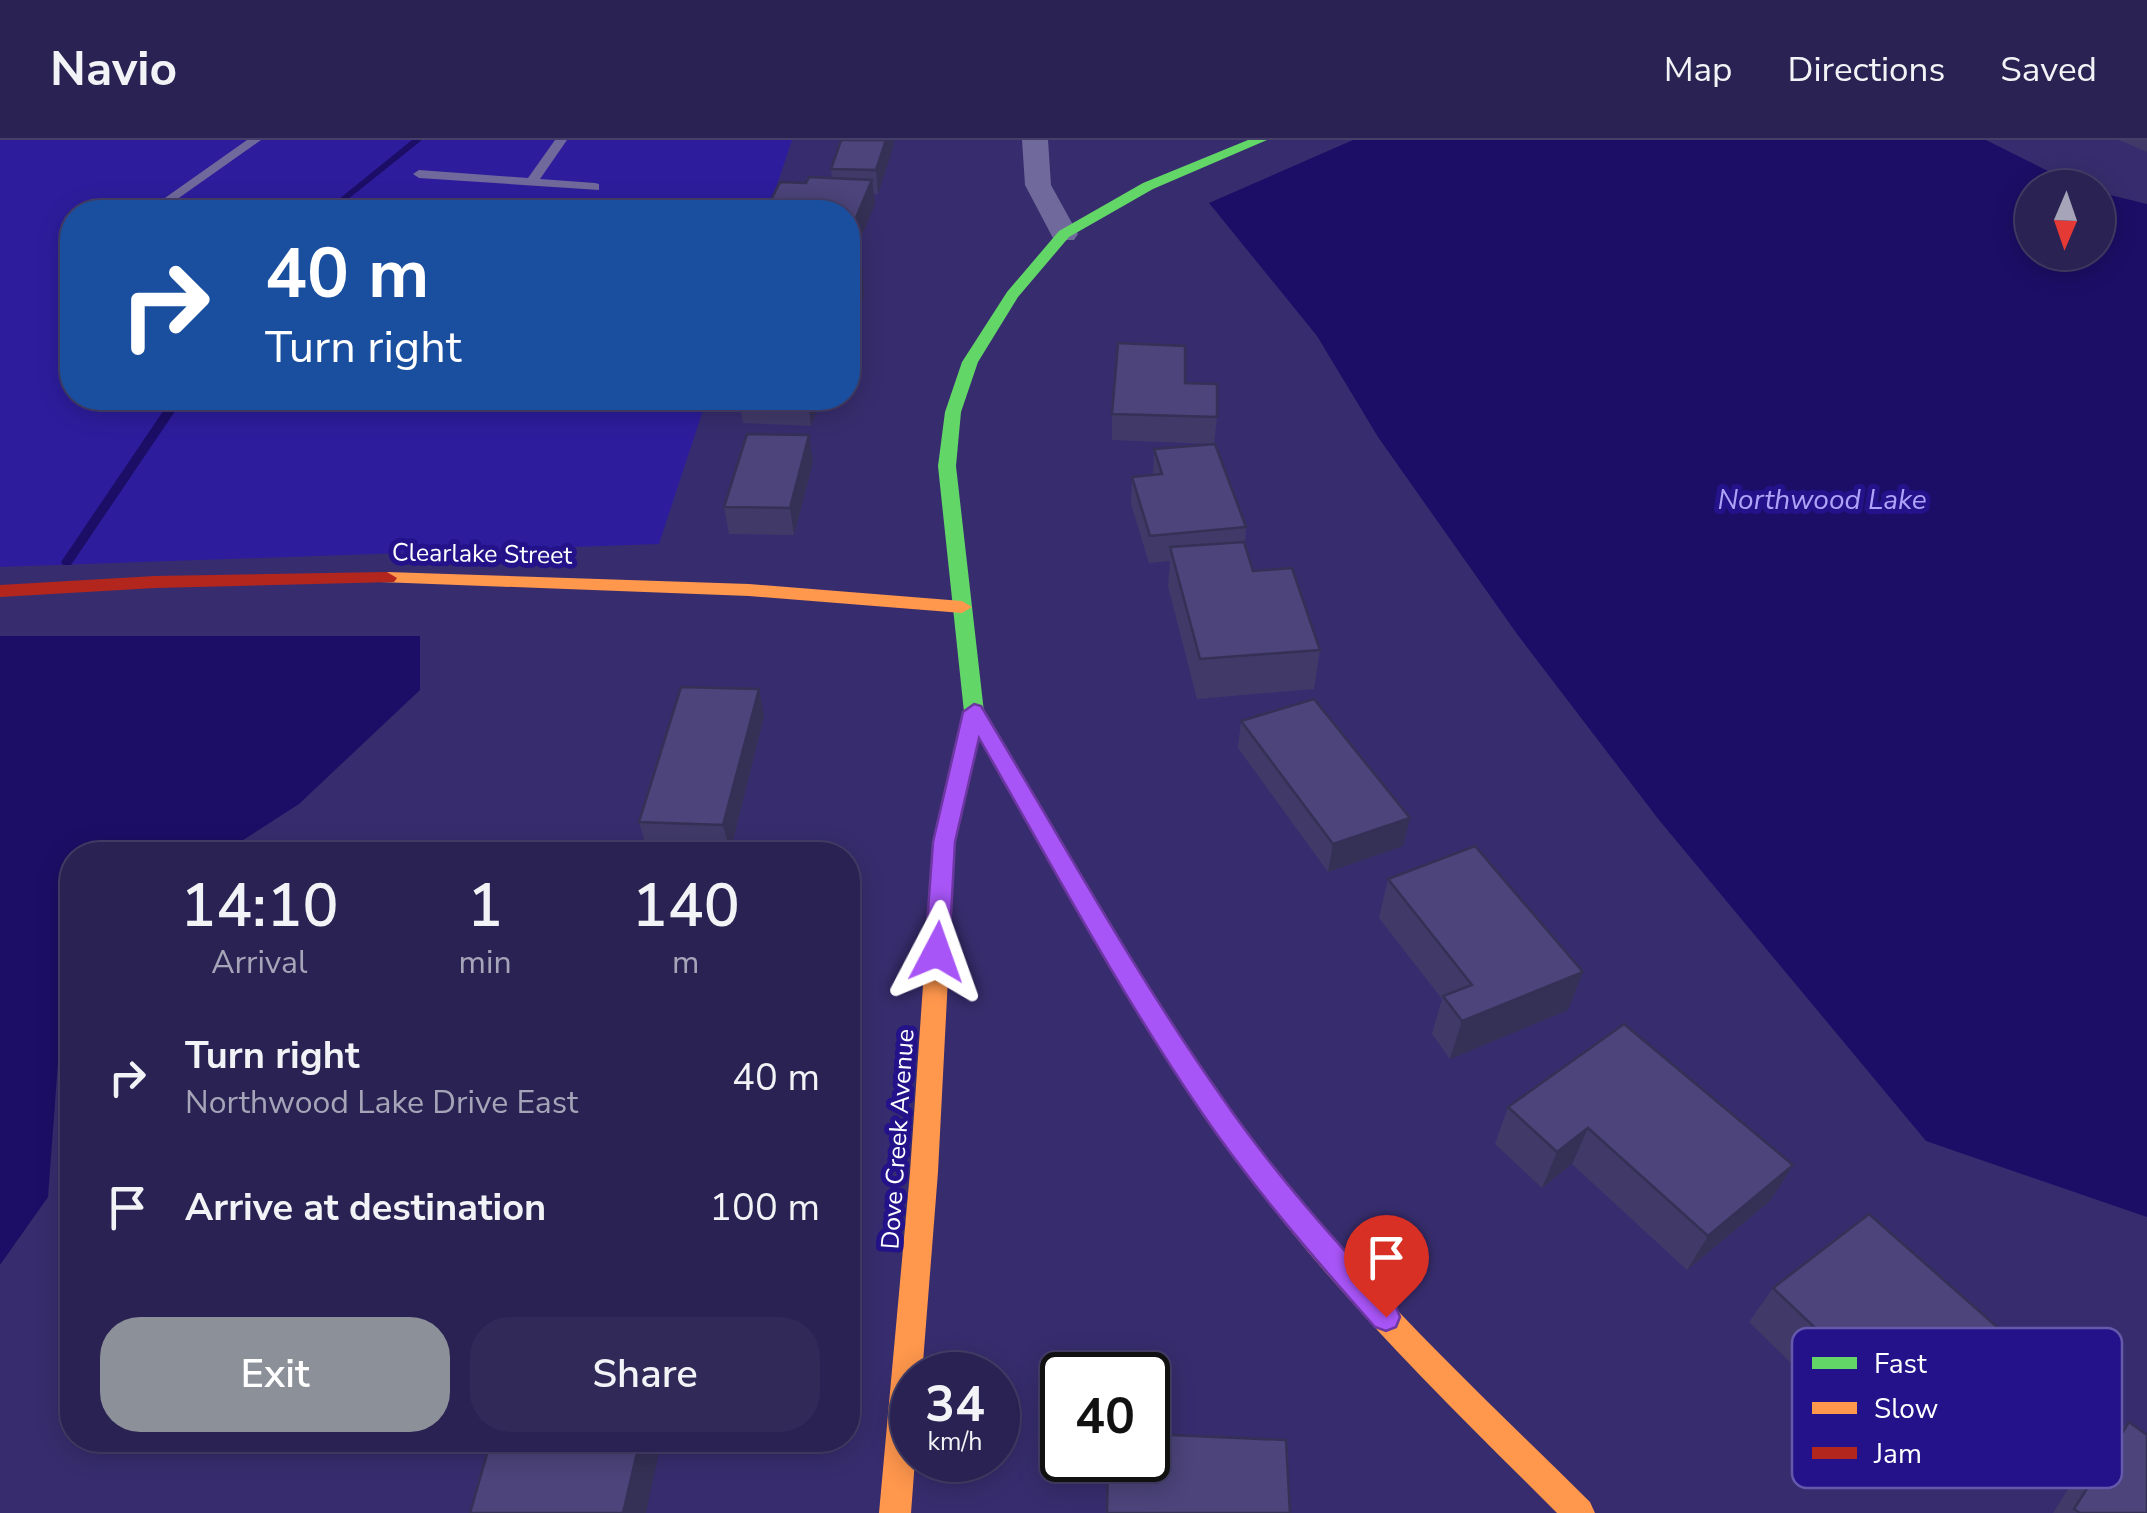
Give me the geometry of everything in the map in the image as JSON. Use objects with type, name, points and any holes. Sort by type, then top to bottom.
[{"type":"street","points":[[1034,140],[1038,185],[1064,234]]},
{"type":"street","points":[[1260,140],[1148,186],[1064,234],[1012,295],[982,340],[953,412],[947,466],[974,712],[1114,952],[1223,1120],[1300,1221],[1408,1341],[1579,1513]]},
{"type":"street","name":"Clearlake Street","points":[[0,591],[160,583],[451,577],[772,591],[962,607]]},
{"type":"street","name":"Dove Creek Avenue","points":[[896,1513],[924,1172],[944,842],[974,712]]},
{"type":"lane","points":[[168,200],[256,140]]},
{"type":"lane","points":[[532,182],[561,140]]},
{"type":"lane","points":[[418,174],[595,187]]},
{"type":"shaded area","points":[[0,140],[792,140],[772,200],[60,200],[60,410],[703,410],[659,544],[0,567]]},
{"type":"water","name":"Northwood Lake","points":[[1353,140],[1986,140],[2046,170],[2015,170],[2015,270],[2115,270],[2115,196],[2147,204],[2147,1217],[1926,1141],[1659,820],[1517,634],[1378,437],[1317,336],[1209,203]]},
{"type":"water","points":[[0,636],[420,636],[420,690],[299,804],[240,842],[60,842],[60,1035],[48,1197],[0,1265]]},
{"type":"building","points":[[841,140],[886,140],[876,170],[831,169]]},
{"type":"building","points":[[809,177],[872,180],[860,208],[860,200],[771,200],[780,182],[806,183]]},
{"type":"building","points":[[1118,343],[1185,346],[1185,383],[1217,384],[1217,417],[1112,414]]},
{"type":"building","points":[[747,434],[809,435],[790,508],[724,507]]},
{"type":"building","points":[[1215,444],[1246,527],[1150,536],[1132,477],[1162,474],[1154,449]]},
{"type":"building","points":[[1244,542],[1253,571],[1292,568],[1320,650],[1200,659],[1170,547]]},
{"type":"building","points":[[681,687],[759,689],[723,825],[639,822]]},
{"type":"building","points":[[1314,699],[1410,818],[1333,844],[1241,721]]},
{"type":"building","points":[[1475,846],[1583,972],[1462,1021],[1443,996],[1472,985],[1388,879]]},
{"type":"building","points":[[1624,1024],[1793,1165],[1708,1236],[1588,1128],[1557,1152],[1508,1107]]},
{"type":"building","points":[[1869,1214],[1998,1328],[1815,1328],[1773,1288]]},
{"type":"building","points":[[2129,1422],[2147,1435],[2147,1513],[2080,1513],[2074,1509],[2087,1488],[2122,1488],[2122,1433]]},
{"type":"building","points":[[1170,1435],[1286,1440],[1290,1513],[1107,1513],[1108,1482],[1170,1482]]},
{"type":"building","points":[[488,1452],[637,1452],[623,1513],[470,1513]]},
{"type":"waterway","points":[[342,200],[418,140]]},
{"type":"waterway","points":[[67,562],[170,410]]},
{"type":"traffic: fast","points":[[1041,827],[974,712],[947,466],[953,412],[970,362],[1012,295],[1064,234],[1148,186],[1260,140]]},
{"type":"traffic: slow","points":[[387,578],[749,590],[962,607]]},
{"type":"traffic: slow","points":[[895,1513],[924,1172],[944,842],[974,712]]},
{"type":"traffic: slow","points":[[1041,827],[1163,1030],[1263,1175],[1367,1297],[1579,1513]]},
{"type":"traffic: jam","points":[[0,591],[155,582],[387,578]]},
{"type":"route","points":[[937,952],[944,842],[974,712],[1114,952],[1212,1106],[1300,1221],[1386,1317]]}]
